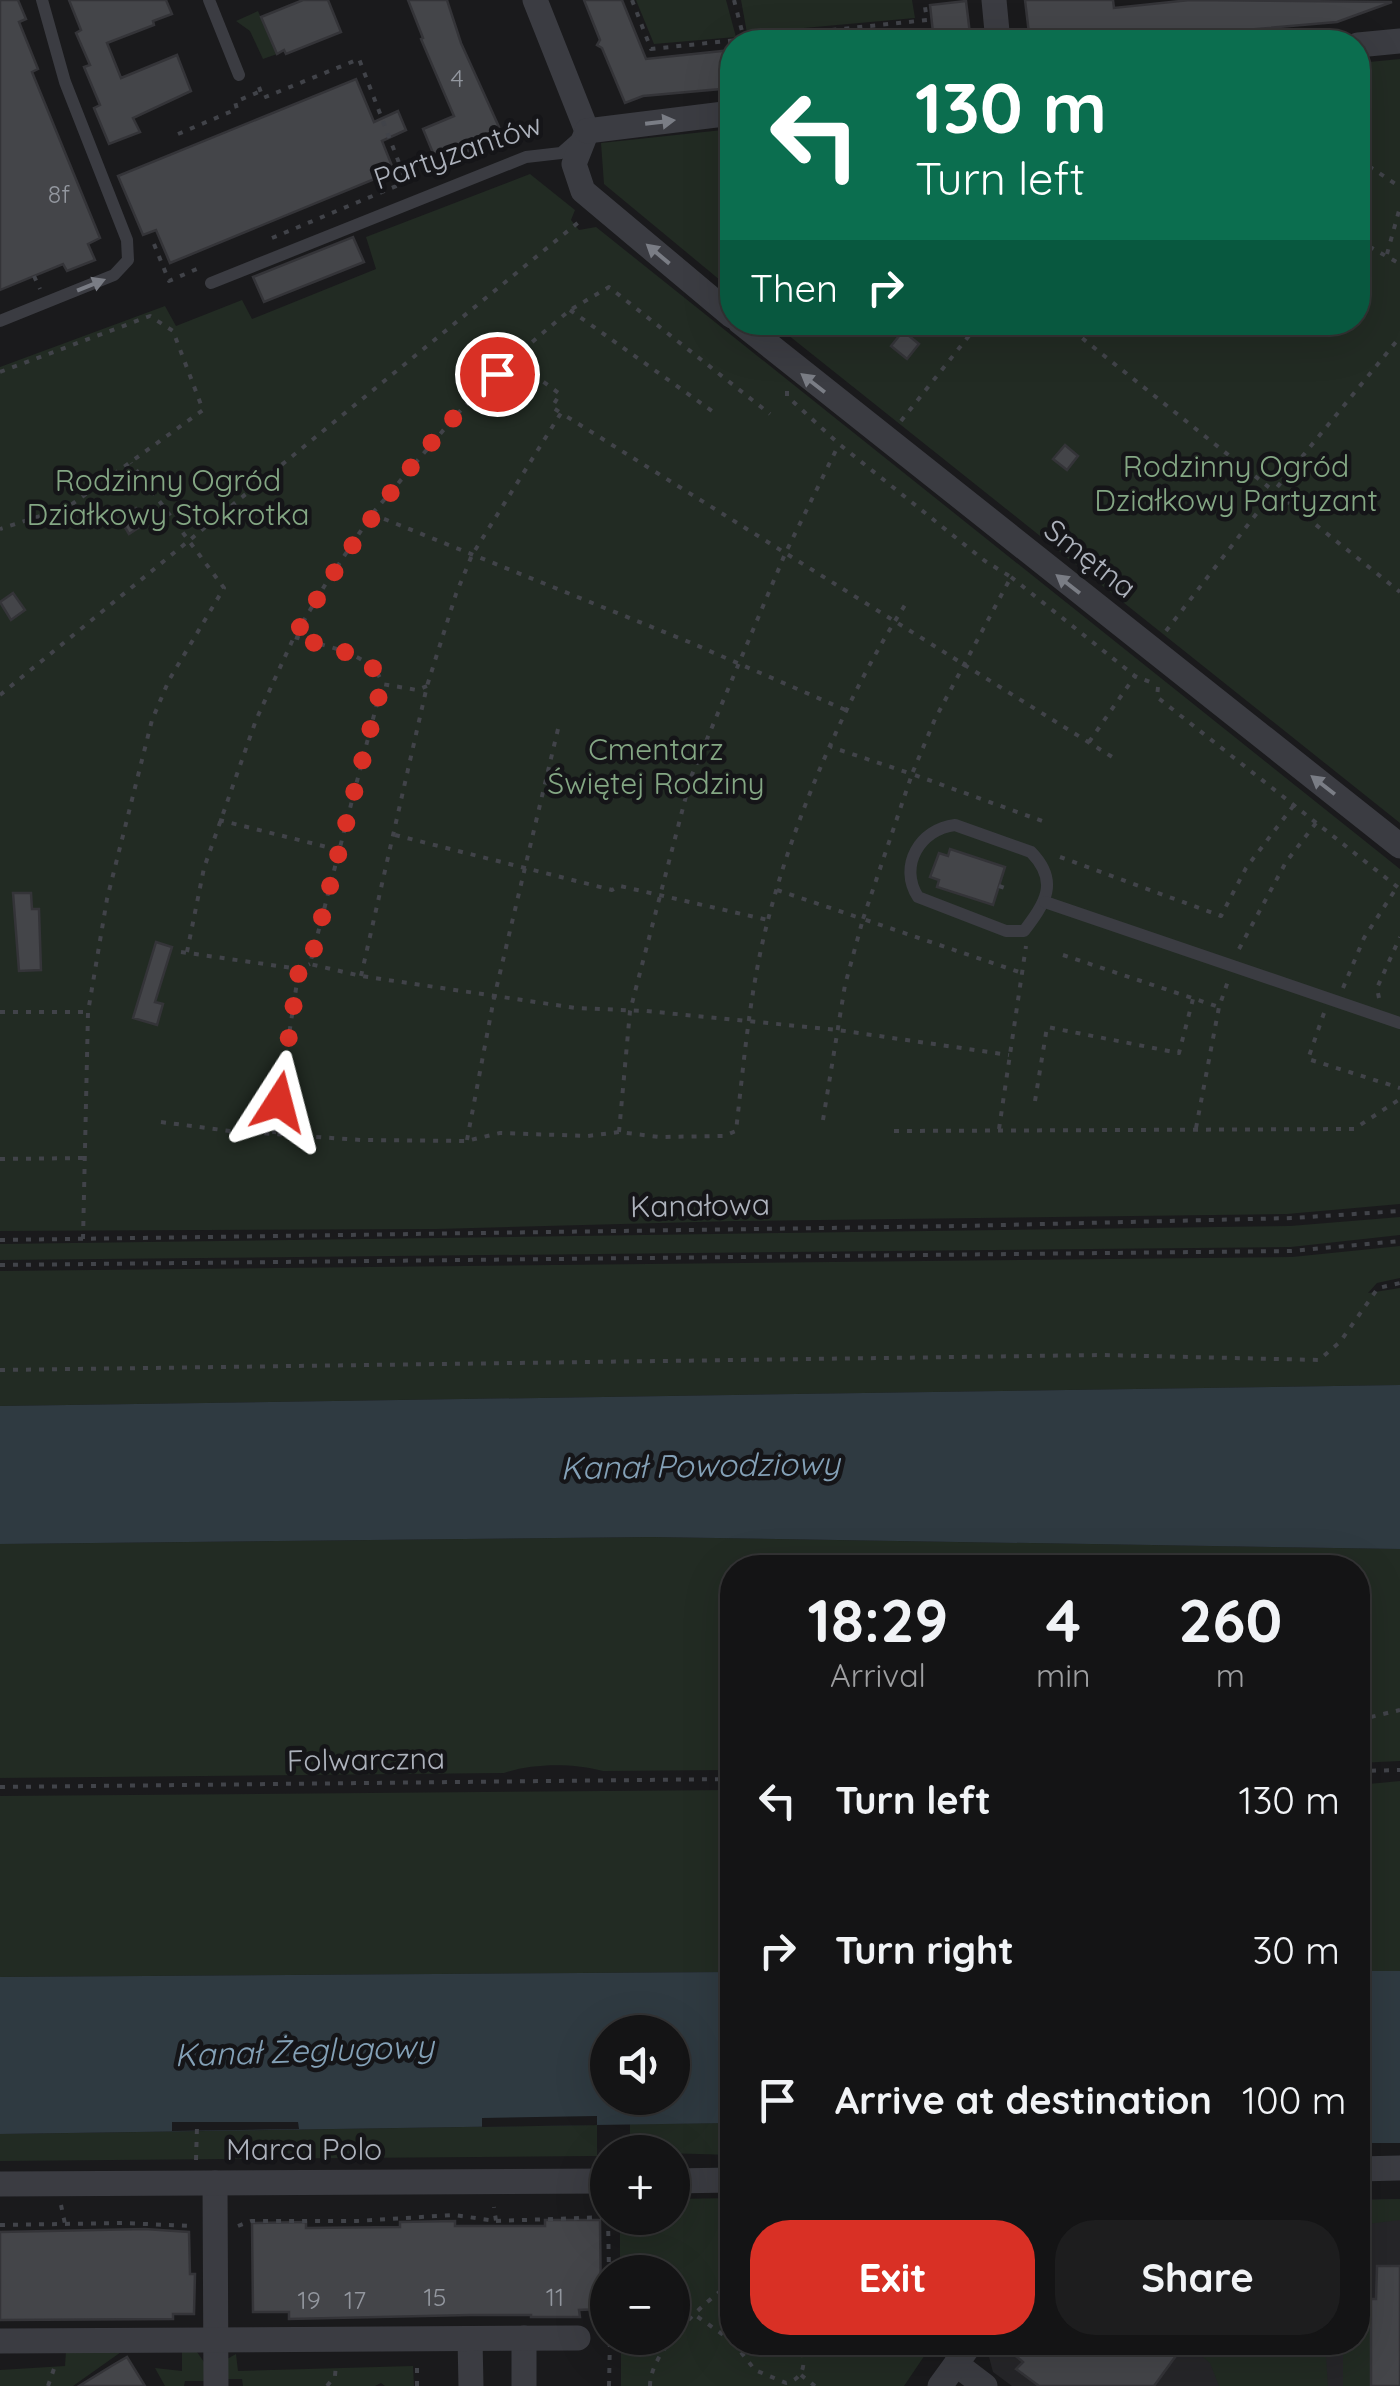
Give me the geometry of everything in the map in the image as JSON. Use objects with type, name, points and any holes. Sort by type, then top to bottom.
[{"type":"street","points":[[535,0],[588,131],[574,164],[582,192],[720,306]]},
{"type":"street","points":[[994,0],[997,30]]},
{"type":"street","points":[[1370,45],[1400,41]]},
{"type":"street","name":"Partyzantów","points":[[588,131],[720,115]]},
{"type":"street","name":"Smętna","points":[[756,335],[1400,846]]},
{"type":"street","points":[[1370,2169],[1400,2168]]},
{"type":"street","points":[[690,2181],[720,2180]]},
{"type":"street","name":"Marca Polo","points":[[0,2184],[590,2181]]},
{"type":"street","points":[[216,2183],[216,2386]]},
{"type":"street","points":[[524,2338],[524,2386]]},
{"type":"street","points":[[0,2342],[578,2338]]},
{"type":"street","points":[[470,2339],[471,2386]]},
{"type":"street","points":[[940,2386],[963,2355]]},
{"type":"street","points":[[956,2364],[985,2386]]},
{"type":"lane","points":[[0,321],[114,276],[128,260],[126,240],[71,100],[42,0]]},
{"type":"lane","points":[[210,0],[239,74]]},
{"type":"lane","name":"Partyzantów","points":[[211,283],[526,157],[561,153],[588,131]]},
{"type":"lane","points":[[955,825],[1032,852],[1048,874],[1045,902],[1024,931],[1006,931],[918,897],[910,877],[919,845],[936,829],[955,825]]},
{"type":"lane","points":[[1045,902],[1400,1024]]},
{"type":"path","points":[[632,0],[651,49],[720,42]]},
{"type":"path","points":[[734,0],[742,30]]},
{"type":"path","points":[[836,30],[927,20],[924,0]]},
{"type":"path","points":[[178,134],[237,108],[235,102],[260,89],[263,98],[359,60],[413,201]]},
{"type":"path","points":[[1370,167],[1400,187]]},
{"type":"path","points":[[260,242],[406,182]]},
{"type":"path","points":[[0,695],[598,204]]},
{"type":"path","points":[[1387,254],[1400,208]]},
{"type":"path","points":[[154,244],[169,280],[206,266]]},
{"type":"path","points":[[1370,246],[1400,264]]},
{"type":"path","points":[[34,276],[38,286]]},
{"type":"path","points":[[770,414],[610,287],[570,310],[512,359],[458,413],[372,514],[294,637],[256,720],[219,820],[184,952],[299,970],[310,964],[494,998],[838,1030],[1009,1056]]},
{"type":"path","points":[[570,310],[712,410]]},
{"type":"path","points":[[0,372],[150,316],[173,331],[203,410],[68,508],[0,530]]},
{"type":"path","points":[[885,439],[969,335]]},
{"type":"path","points":[[1078,335],[1400,592]]},
{"type":"path","points":[[1152,650],[1274,491],[1400,337]]},
{"type":"path","points":[[512,359],[560,394],[552,407],[561,413],[1117,760]]},
{"type":"path","points":[[787,396],[839,444],[984,561],[1011,577],[1135,676],[1158,686]]},
{"type":"path","points":[[362,976],[427,686],[472,555],[561,413]]},
{"type":"path","points":[[619,1132],[630,1011],[692,777],[736,664],[839,444]]},
{"type":"path","points":[[83,1240],[88,1012],[108,900],[152,720],[169,680],[224,588],[130,464]]},
{"type":"path","points":[[372,514],[848,711]]},
{"type":"path","points":[[832,747],[912,774],[935,719],[1011,577]]},
{"type":"path","points":[[161,1122],[274,1134],[466,1141],[500,1133],[588,1136],[619,1132],[658,1138],[723,1136],[736,1131],[749,1022],[768,920],[802,817],[832,747],[905,605]]},
{"type":"path","points":[[294,637],[369,662],[380,672],[382,684],[310,964]]},
{"type":"path","points":[[1089,742],[1135,676]]},
{"type":"path","points":[[382,684],[417,690],[427,686]]},
{"type":"path","points":[[1157,696],[1399,888],[1364,938],[1308,1059],[1400,1088]]},
{"type":"path","points":[[466,1141],[494,998],[558,730]]},
{"type":"path","points":[[1060,857],[1221,916],[1246,868],[1294,805]]},
{"type":"path","points":[[219,820],[339,850]]},
{"type":"path","points":[[1196,1128],[1219,1007],[1233,966],[1273,884],[1316,823]]},
{"type":"path","points":[[394,836],[612,890],[620,886],[768,920]]},
{"type":"path","points":[[999,886],[1010,890]]},
{"type":"path","points":[[823,1120],[845,985],[862,919],[1022,973]]},
{"type":"path","points":[[999,1130],[1026,950],[1024,931]]},
{"type":"path","points":[[1374,1014],[1379,1000],[1377,988],[1400,938]]},
{"type":"path","points":[[1064,955],[1219,1007]]},
{"type":"path","points":[[274,1134],[299,970]]},
{"type":"path","points":[[1034,1102],[1047,1027],[1179,1052],[1192,999]]},
{"type":"path","points":[[0,1012],[88,1012]]},
{"type":"path","points":[[894,1132],[1354,1128],[1400,1099]]},
{"type":"path","points":[[0,1159],[85,1158]]},
{"type":"path","name":"Kanałowa","points":[[0,1240],[961,1226],[1292,1218],[1400,1211]]},
{"type":"path","points":[[0,1265],[1291,1251],[1400,1241]]},
{"type":"path","points":[[0,1370],[1103,1355],[1320,1360],[1340,1342],[1378,1288],[1400,1283]]},
{"type":"path","points":[[1370,1717],[1400,1710]]},
{"type":"path","points":[[1370,1771],[1400,1770]]},
{"type":"path","name":"Folwarczna","points":[[0,1787],[720,1778]]},
{"type":"path","points":[[196,2156],[197,2127]]},
{"type":"path","points":[[493,2202],[496,2222]]},
{"type":"path","points":[[60,2205],[65,2224]]},
{"type":"path","points":[[506,2221],[510,2212]]},
{"type":"path","points":[[118,2223],[122,2214]]},
{"type":"path","points":[[251,2221],[357,2221],[454,2215],[496,2222],[590,2218]]},
{"type":"path","points":[[0,2225],[202,2226]]},
{"type":"path","points":[[650,2386],[655,2362],[720,2293]]},
{"type":"path","points":[[690,2315],[696,2315],[720,2333]]},
{"type":"path","points":[[327,2386],[335,2376],[336,2350]]},
{"type":"path","points":[[609,2386],[610,2355]]},
{"type":"path","points":[[743,2355],[755,2370],[794,2384],[801,2375],[803,2355]]},
{"type":"path","points":[[801,2375],[814,2386]]},
{"type":"shaded area","points":[[1400,2199],[1400,2386],[1012,2386],[993,2372],[989,2355],[1370,2355],[1370,2200]]},
{"type":"green space","points":[[636,0],[726,0],[734,30],[720,30],[720,38],[654,44]]},
{"type":"green space","points":[[741,0],[912,0],[915,18],[781,30],[746,30]]},
{"type":"green space","points":[[258,11],[277,54],[263,59],[250,31],[236,21]]},
{"type":"green space","name":"Rodzinny Ogród Działkowy Partyzant","points":[[1400,59],[1400,823],[788,335],[1370,335],[1370,62]]},
{"type":"green space","points":[[720,130],[720,280],[604,184],[601,143]]},
{"type":"green space","name":"Cmentarz Świętej Rodziny","points":[[530,174],[575,210],[571,220],[579,230],[596,227],[720,326],[720,335],[731,335],[1400,869],[1400,1204],[1287,1214],[437,1229],[0,1231],[0,367],[165,306],[176,326],[242,300],[252,319],[376,269],[366,237]]},
{"type":"green space","points":[[1400,1217],[1400,1235],[1291,1247],[0,1260],[0,1244],[1290,1226]]},
{"type":"green space","points":[[1400,1246],[1400,1278],[1377,1283],[1368,1293],[1400,1288],[1400,1385],[0,1406],[0,1271],[1292,1257]]},
{"type":"green space","points":[[651,1537],[1400,1549],[1400,1761],[1370,1762],[1370,1555],[720,1555],[720,1770],[603,1771],[553,1765],[504,1773],[0,1778],[0,1544]]},
{"type":"green space","points":[[1400,1781],[1400,1971],[1370,1971],[1370,1784]]},
{"type":"green space","points":[[720,1790],[720,1972],[0,1977],[0,1796]]},
{"type":"green space","points":[[720,2123],[720,2155],[690,2154],[690,2135],[630,2135],[630,2124]]},
{"type":"green space","points":[[597,2125],[597,2135],[590,2135],[590,2156],[0,2161],[0,2134]]},
{"type":"green space","points":[[720,2198],[720,2355],[925,2355],[904,2386],[621,2386],[621,2355],[690,2355],[690,2255],[620,2255],[620,2235],[690,2235],[690,2199]]},
{"type":"green space","points":[[1400,2199],[1400,2220],[1370,2224],[1370,2200]]},
{"type":"green space","points":[[1371,2293],[1371,2386],[1343,2386],[1343,2355],[1370,2355]]},
{"type":"green space","points":[[66,2351],[121,2352],[73,2386],[0,2386],[0,2370],[65,2366]]},
{"type":"green space","points":[[182,2351],[197,2352],[204,2362],[205,2381],[165,2386],[155,2368],[182,2371]]},
{"type":"green space","points":[[236,2354],[238,2371],[413,2366],[414,2386],[243,2386],[242,2379],[225,2379],[227,2359]]},
{"type":"green space","points":[[1200,2355],[1326,2355],[1328,2386],[1219,2386],[1210,2363]]},
{"type":"water","name":"Kanał Powodziowy","points":[[1400,1385],[1400,1549],[651,1537],[0,1544],[0,1406]]},
{"type":"water","points":[[1370,1971],[1400,1971],[1400,2143],[1370,2143]]},
{"type":"water","name":"Kanał Żeglugowy","points":[[720,1972],[720,2123],[0,2134],[0,1977]]},
{"type":"pier","points":[[597,2116],[597,2125],[482,2127],[482,2118]]},
{"type":"pier","points":[[172,2122],[298,2122],[299,2129],[172,2131]]},
{"type":"building","points":[[0,0],[18,0],[26,19],[19,22],[38,69],[32,72],[100,238],[88,244],[95,260],[67,271],[63,264],[0,290]]},
{"type":"building","points":[[69,0],[166,0],[172,14],[107,43],[121,78],[177,55],[191,91],[133,118],[140,132],[109,144],[94,108],[100,105],[84,67],[90,65],[76,33],[81,30]]},
{"type":"building","points":[[303,0],[328,0],[341,32],[277,54],[261,17]]},
{"type":"building","points":[[408,0],[447,0],[461,43],[499,127],[495,129],[498,138],[438,165],[423,129],[454,116]]},
{"type":"building","points":[[584,0],[622,0],[646,59],[720,51],[720,89],[643,96],[625,103],[602,48],[597,45],[600,40]]},
{"type":"building","points":[[1025,0],[1113,0],[1114,8],[1190,0],[1392,2],[1337,22],[1245,30],[1029,30]]},
{"type":"building","points":[[966,1],[970,30],[933,30],[930,5]]},
{"type":"building","points":[[356,79],[374,122],[398,111],[406,130],[382,141],[394,171],[170,263],[156,230],[143,235],[118,176]]},
{"type":"building","points":[[353,237],[364,262],[264,302],[253,277]]},
{"type":"building","points":[[900,335],[908,335],[919,344],[907,359],[891,346]]},
{"type":"building","points":[[1065,445],[1078,456],[1067,470],[1053,459]]},
{"type":"building","points":[[136,508],[146,523],[129,534],[120,519]]},
{"type":"building","points":[[13,593],[25,610],[11,620],[0,602]]},
{"type":"building","points":[[950,849],[1005,867],[993,905],[937,887],[939,880],[930,877],[939,853],[948,856]]},
{"type":"building","points":[[13,893],[31,893],[32,909],[39,909],[41,970],[19,971]]},
{"type":"building","points":[[156,942],[172,947],[155,1002],[163,1004],[157,1025],[133,1018]]},
{"type":"building","points":[[545,2220],[590,2220],[590,2235],[600,2235],[600,2255],[590,2255],[590,2310],[579,2310],[580,2317],[289,2319],[289,2312],[253,2312],[252,2223],[306,2222],[306,2228],[400,2227],[400,2222],[455,2221],[455,2226],[545,2226]]},
{"type":"building","points":[[0,2232],[189,2232],[190,2274],[195,2274],[194,2314],[173,2314],[173,2319],[0,2320]]},
{"type":"building","points":[[1377,2266],[1400,2266],[1400,2386],[1371,2386],[1371,2299],[1376,2299]]},
{"type":"building","points":[[1015,2355],[1177,2355],[1154,2386],[1039,2386],[1016,2369],[1023,2362]]},
{"type":"building","points":[[127,2357],[145,2386],[79,2386],[113,2365]]},
{"type":"route","points":[[279,1102],[299,970],[310,964],[382,684],[380,672],[369,662],[294,637],[372,514],[420,455],[497,374]]},
{"type":"park label","name":"Rodzinny Ogród Działkowy Stokrotka","points":[[168,498]]}]
